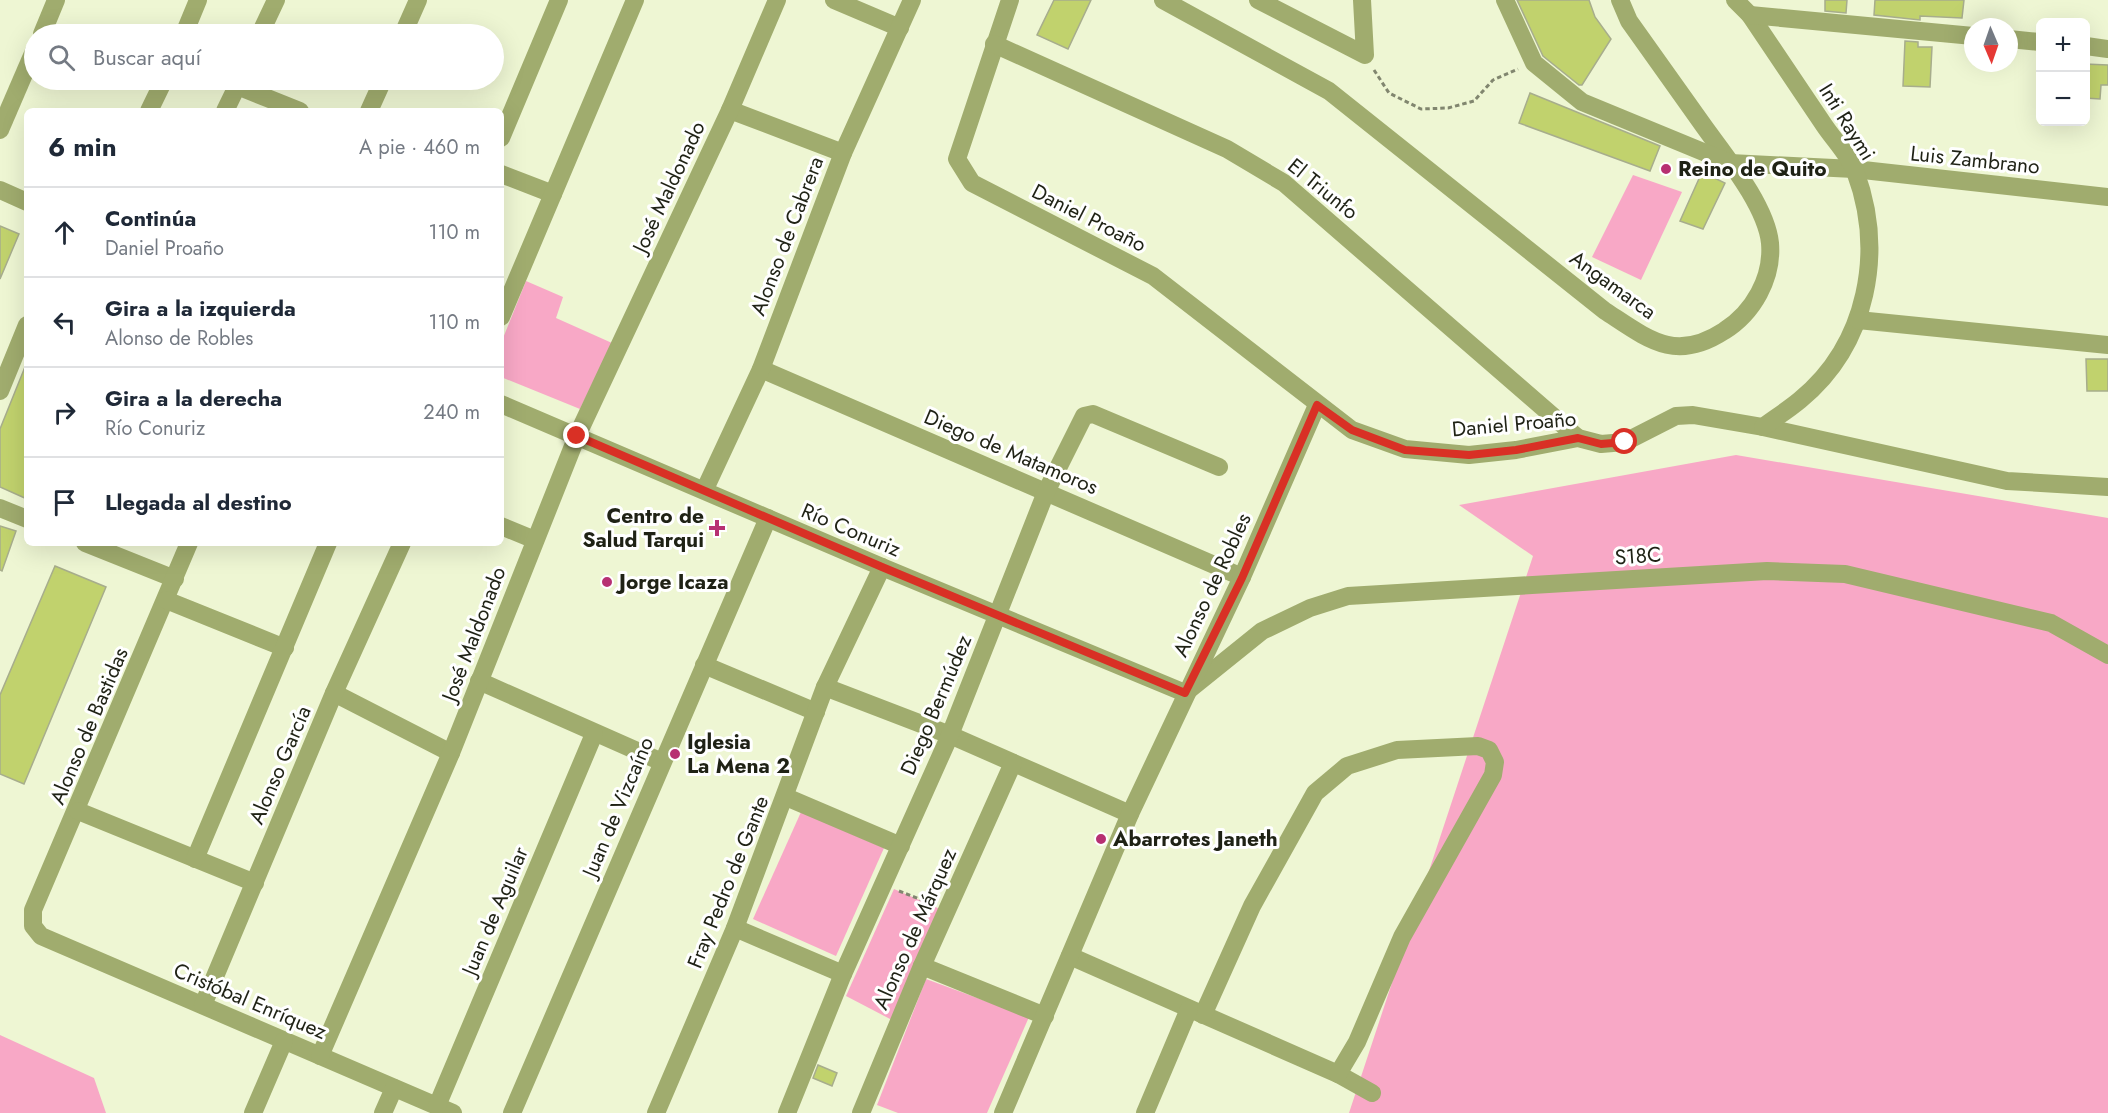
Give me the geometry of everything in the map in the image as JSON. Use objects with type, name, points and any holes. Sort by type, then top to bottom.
[{"type":"street","points":[[46,24],[56,0]]},
{"type":"street","points":[[188,24],[198,0]]},
{"type":"street","points":[[265,24],[276,0]]},
{"type":"street","points":[[407,24],[418,0]]},
{"type":"street","points":[[504,131],[559,0]]},
{"type":"street","points":[[504,310],[635,0]]},
{"type":"street","name":"José Maldonado","points":[[320,1056],[451,753],[577,436],[730,111],[777,0]]},
{"type":"street","points":[[834,0],[900,28]]},
{"type":"street","name":"Alonso de Cabrera","points":[[705,489],[761,369],[843,153],[912,0]]},
{"type":"street","points":[[994,44],[1010,0]]},
{"type":"street","name":"Angamarca","points":[[1163,0],[1329,91],[1605,311],[1649,340],[1679,348],[1694,346],[1736,324],[1764,285],[1770,255],[1768,233],[1760,213],[1730,163],[1629,21],[1620,0]]},
{"type":"street","points":[[1258,0],[1365,55]]},
{"type":"street","points":[[1362,0],[1365,55]]},
{"type":"street","points":[[1505,0],[1534,63]]},
{"type":"street","name":"Inti Raymi","points":[[1735,0],[1750,15],[1854,169],[1869,221],[1871,255],[1868,286],[1858,320],[1833,364],[1809,390],[1763,427]]},
{"type":"street","points":[[1750,15],[1964,35]]},
{"type":"street","points":[[2018,40],[2036,42]]},
{"type":"street","name":"Daniel Proaño","points":[[994,44],[957,159],[961,169],[972,183],[1153,276],[1352,430],[1405,450],[1469,455],[1516,450],[1578,438],[1601,444],[1625,442],[1676,417],[1693,415],[1763,427],[2007,481],[2108,487]]},
{"type":"street","name":"El Triunfo","points":[[994,44],[1227,150],[1284,183],[1578,438]]},
{"type":"street","points":[[2090,47],[2108,49]]},
{"type":"street","name":"Luis Zambrano","points":[[1534,63],[1582,102],[1730,163],[1854,169],[2108,197]]},
{"type":"street","points":[[0,130],[24,74]]},
{"type":"street","points":[[150,108],[159,90]]},
{"type":"street","points":[[226,108],[235,90]]},
{"type":"street","points":[[254,90],[293,108]]},
{"type":"street","points":[[370,108],[378,90]]},
{"type":"street","points":[[730,111],[843,153]]},
{"type":"street","points":[[504,175],[553,194]]},
{"type":"street","points":[[0,190],[24,201]]},
{"type":"street","points":[[1858,320],[2108,345]]},
{"type":"street","points":[[0,391],[24,333]]},
{"type":"street","name":"Diego de Matamoros","points":[[761,369],[1242,578]]},
{"type":"street","name":"Río Conuriz","points":[[504,405],[705,489],[768,519],[1185,693]]},
{"type":"street","name":"Alonso de Robles","points":[[1003,1113],[1130,814],[1185,693],[1242,578],[1317,405]]},
{"type":"street","name":"Diego Bermúdez","points":[[787,1113],[843,974],[950,735],[1046,492],[1076,428],[1088,413],[1219,467]]},
{"type":"street","points":[[0,508],[24,518]]},
{"type":"street","name":"Juan de Vizcaíno","points":[[512,1113],[768,519]]},
{"type":"street","points":[[504,527],[535,540]]},
{"type":"street","points":[[92,546],[175,579]]},
{"type":"street","name":"Alonso de Bastidas","points":[[33,926],[33,910],[78,811],[188,546]]},
{"type":"street","points":[[195,859],[327,546]]},
{"type":"street","name":"Alonso García","points":[[204,1005],[334,693],[401,546]]},
{"type":"street","name":"Fray Pedro de Gante","points":[[656,1113],[735,928],[825,687],[882,567]]},
{"type":"street","name":"S18C","points":[[1185,693],[1262,631],[1310,608],[1348,596],[1767,571],[1845,574],[2051,623],[2108,655]]},
{"type":"street","points":[[166,600],[285,648]]},
{"type":"street","points":[[704,665],[816,712]]},
{"type":"street","points":[[479,681],[594,734],[662,762]]},
{"type":"street","points":[[825,687],[950,735],[1130,814]]},
{"type":"street","points":[[334,693],[451,753]]},
{"type":"street","name":"Juan de Aguilar","points":[[445,1109],[594,734]]},
{"type":"street","points":[[1145,1113],[1252,906],[1315,793],[1347,766],[1396,750],[1478,746],[1489,750],[1495,762],[1493,775],[1402,937],[1357,1042],[1338,1074]]},
{"type":"street","name":"Alonso de Márquez","points":[[861,1113],[922,966],[1013,763]]},
{"type":"street","points":[[786,796],[901,846]]},
{"type":"street","points":[[78,811],[255,883]]},
{"type":"street","name":"Cristóbal Enríquez","points":[[33,926],[41,936],[445,1109]]},
{"type":"street","points":[[735,928],[843,974]]},
{"type":"street","points":[[1070,956],[1338,1074],[1372,1093]]},
{"type":"street","points":[[922,966],[1045,1016]]},
{"type":"street","points":[[253,1113],[284,1041]]},
{"type":"street","points":[[383,1113],[394,1088]]},
{"type":"path","points":[[1365,55],[1389,93],[1421,109],[1448,108],[1474,101],[1493,80],[1534,63]]},
{"type":"path","points":[[884,884],[947,911]]},
{"type":"shaded area","points":[[1633,175],[1682,192],[1641,280],[1592,257]]},
{"type":"shaded area","points":[[526,281],[563,297],[556,318],[612,343],[580,409],[504,378],[504,336]]},
{"type":"shaded area","points":[[1736,455],[2108,518],[2108,1113],[1349,1113],[1533,556],[1459,505]]},
{"type":"shaded area","points":[[801,812],[884,848],[836,956],[753,919]]},
{"type":"shaded area","points":[[894,889],[940,909],[892,1020],[846,996]]},
{"type":"shaded area","points":[[926,979],[1029,1017],[987,1113],[898,1113],[877,1105]]},
{"type":"shaded area","points":[[0,1035],[94,1078],[106,1113],[0,1113]]},
{"type":"building","points":[[1054,0],[1091,0],[1068,49],[1037,35]]},
{"type":"building","points":[[1517,0],[1589,0],[1595,17],[1611,39],[1582,85],[1543,56]]},
{"type":"building","points":[[1825,0],[1847,0],[1846,13],[1825,11]]},
{"type":"building","points":[[1875,0],[1964,0],[1962,18],[1920,16],[1920,20],[1874,15]]},
{"type":"building","points":[[1905,41],[1918,42],[1918,47],[1932,47],[1930,87],[1903,86]]},
{"type":"building","points":[[2090,64],[2108,65],[2108,85],[2101,85],[2100,99],[2090,98]]},
{"type":"building","points":[[1530,93],[1660,146],[1650,171],[1519,123]]},
{"type":"building","points":[[1702,172],[1725,183],[1703,229],[1680,221]]},
{"type":"building","points":[[0,226],[19,234],[0,279]]},
{"type":"building","points":[[2086,359],[2108,359],[2108,391],[2087,391]]},
{"type":"building","points":[[24,369],[24,498],[0,487],[0,429]]},
{"type":"building","points":[[0,526],[16,531],[2,571],[0,570]]},
{"type":"building","points":[[55,566],[106,587],[24,784],[0,774],[0,695]]},
{"type":"building","points":[[818,1065],[837,1073],[832,1086],[813,1078]]},
{"type":"place","name":"Reino de Quito","points":[[1666,169]]},
{"type":"place","name":"Centro de Salud Tarqui","points":[[717,528]]},
{"type":"place","name":"Jorge Icaza","points":[[607,582]]},
{"type":"place","name":"Iglesia La Mena 2","points":[[675,754]]},
{"type":"place","name":"Abarrotes Janeth","points":[[1101,839]]},
{"type":"route","points":[[577,436],[705,489],[768,519],[1185,693],[1242,578],[1317,405],[1352,430],[1405,450],[1469,455],[1516,450],[1578,438],[1601,444],[1625,442]]}]
